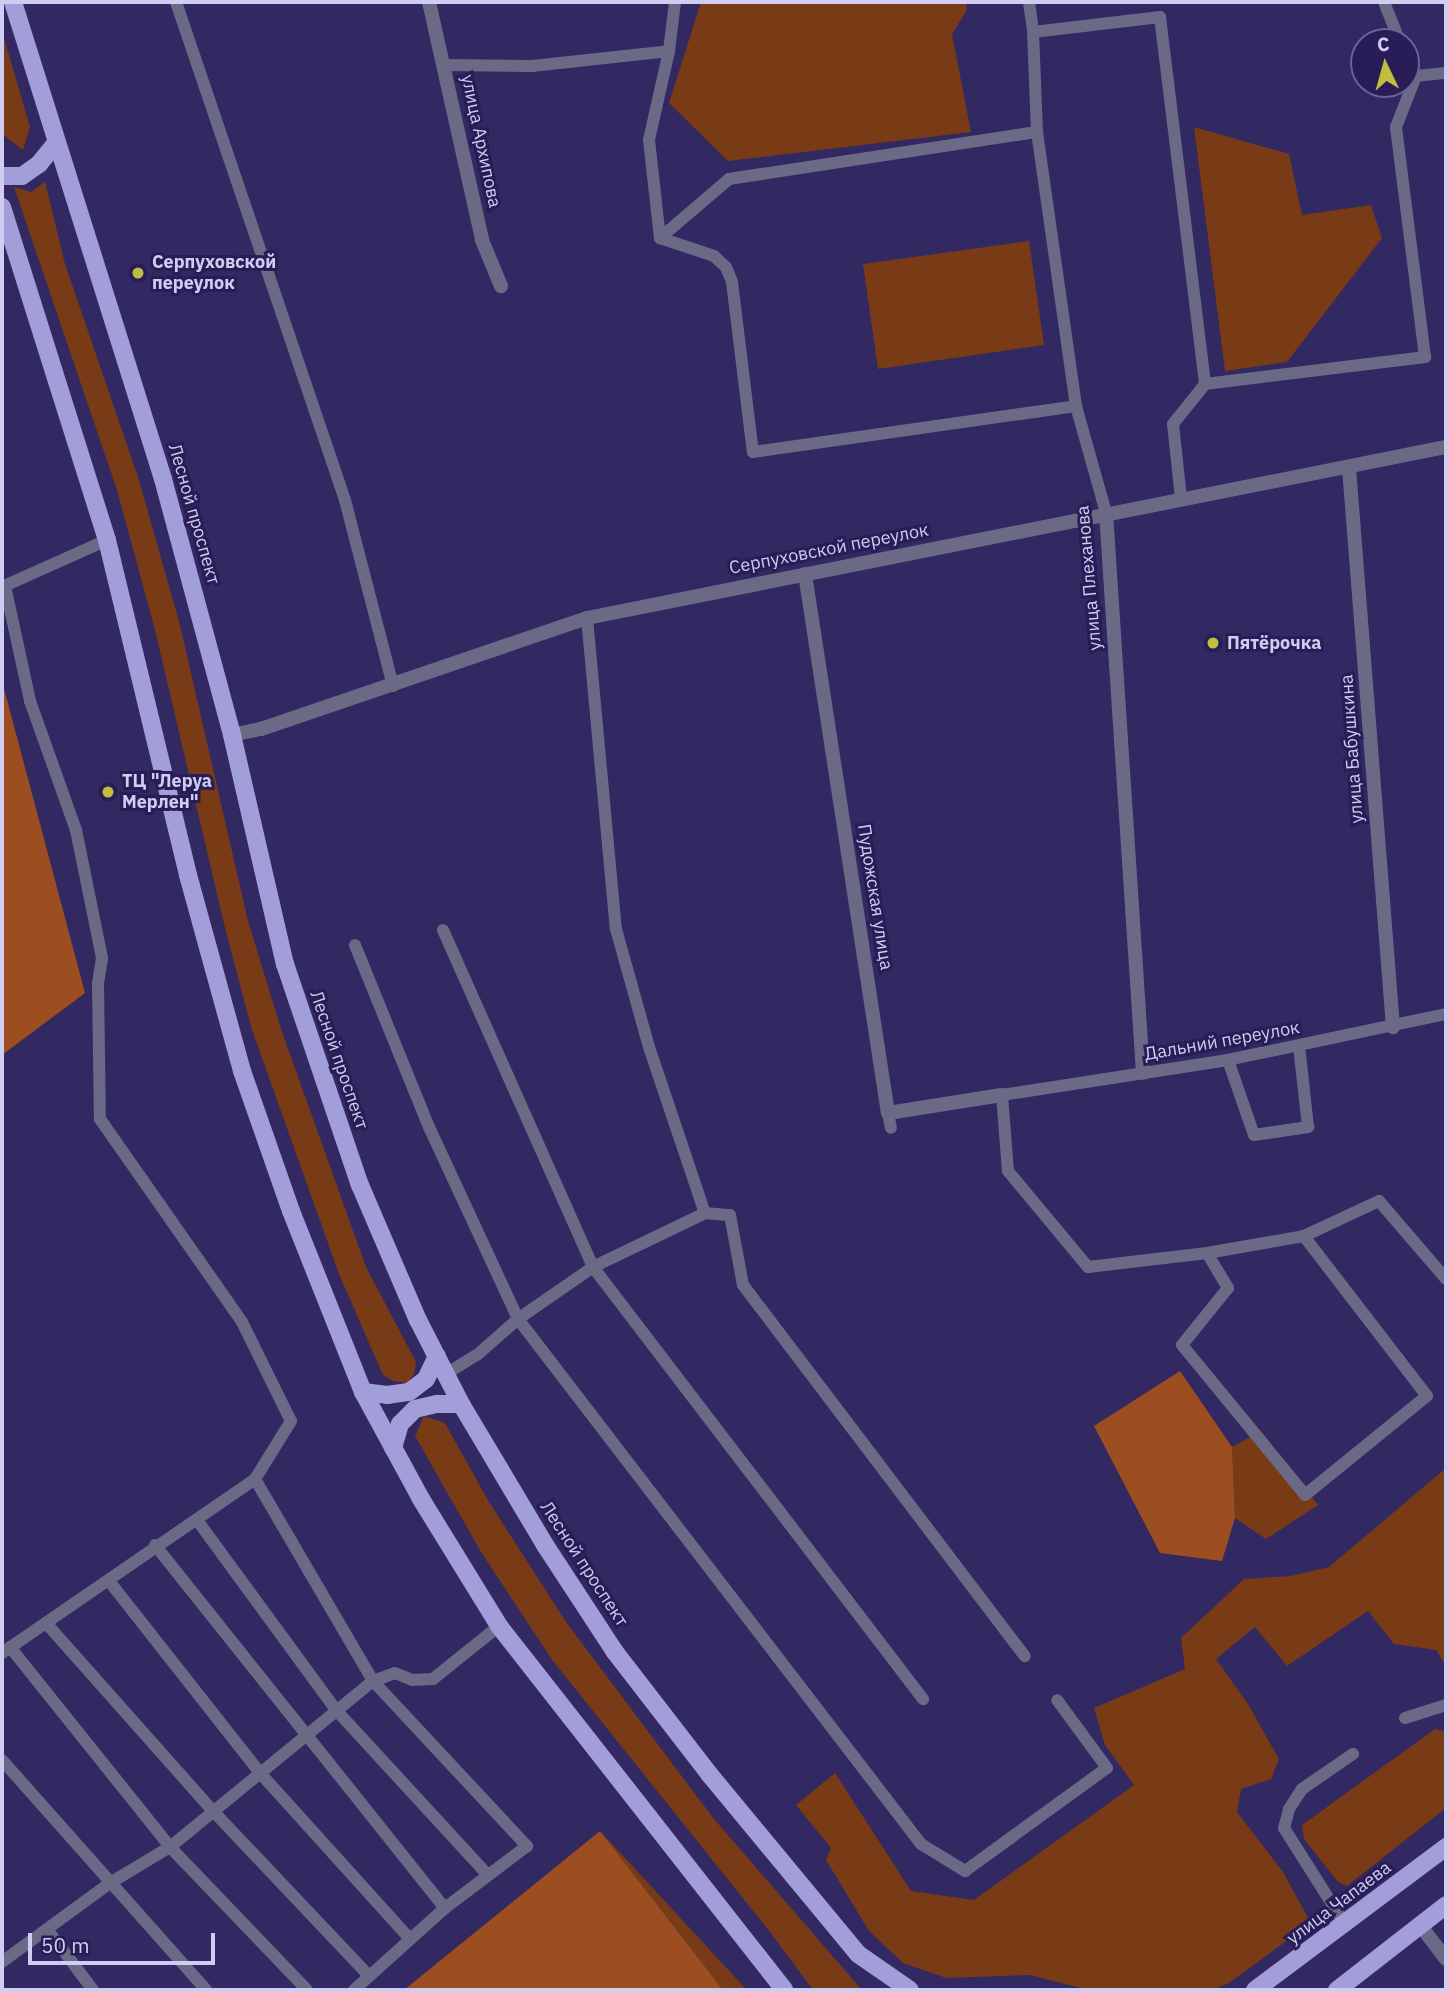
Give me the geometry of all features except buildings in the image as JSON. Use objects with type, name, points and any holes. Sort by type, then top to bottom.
[{"type":"main road","name":"Лесной проспект","points":[[13,2],[163,478],[232,735],[285,964],[360,1185],[437,1356],[461,1404],[545,1545],[639,1684],[710,1775],[858,1954],[910,1990]]},
{"type":"main road","points":[[2,176],[22,176],[39,164],[57,142]]},
{"type":"main road","points":[[3,218],[107,540],[188,875],[242,1071],[291,1211],[363,1392],[421,1499],[499,1626],[784,1990]]},
{"type":"main road","points":[[363,1392],[387,1395],[409,1392],[426,1379],[437,1356]]},
{"type":"main road","points":[[393,1448],[400,1424],[415,1409],[437,1404],[461,1404]]},
{"type":"main road","name":"улица Чапаева","points":[[1255,1990],[1346,1926],[1446,1847]]},
{"type":"main road","points":[[1336,1990],[1446,1905]]},
{"type":"street","name":"улица Архипова","points":[[429,2],[482,240],[501,286]]},
{"type":"street","name":"Серпуховской переулок","points":[[232,735],[261,729],[393,686],[587,618],[1446,447]]},
{"type":"street","name":"улица Бабушкина","points":[[1349,468],[1393,1027]]},
{"type":"street","name":"улица Плеханова","points":[[1106,513],[1143,1073]]},
{"type":"street","name":"Пудожская улица","points":[[805,574],[888,1113]]},
{"type":"street","points":[[888,1113],[1002,1095]]},
{"type":"street","points":[[1420,1925],[1446,1959]]},
{"type":"lane","points":[[176,2],[345,500],[393,686]]},
{"type":"lane","points":[[660,238],[649,140],[669,51],[675,2]]},
{"type":"lane","name":"улица Плеханова","points":[[1029,2],[1034,32],[1037,132],[1076,406],[1106,513]]},
{"type":"lane","points":[[1384,2],[1394,28]]},
{"type":"lane","points":[[1034,32],[1160,17],[1205,384]]},
{"type":"lane","points":[[445,65],[532,66],[669,51]]},
{"type":"lane","points":[[1420,76],[1446,73]]},
{"type":"lane","points":[[1181,498],[1173,424],[1205,384],[1425,357],[1396,127],[1407,98]]},
{"type":"lane","points":[[660,238],[729,179],[1037,132]]},
{"type":"lane","points":[[660,238],[714,256],[726,267],[732,282],[752,452],[1076,406]]},
{"type":"lane","points":[[107,540],[3,587],[30,701],[76,830],[102,958],[98,983],[100,1119],[242,1322],[291,1421],[254,1479],[197,1520],[155,1545],[110,1581],[6,1650],[170,1847],[307,1990]]},
{"type":"lane","points":[[587,618],[616,929],[649,1047],[705,1213]]},
{"type":"lane","points":[[443,930],[593,1267],[922,1699]]},
{"type":"lane","points":[[355,946],[429,1127],[518,1319],[921,1844],[965,1871],[1107,1768],[1057,1700]]},
{"type":"lane","name":"Дальний переулок","points":[[1002,1095],[1228,1060],[1446,1014]]},
{"type":"lane","points":[[1228,1060],[1254,1135],[1308,1127],[1299,1046]]},
{"type":"lane","points":[[1002,1095],[1008,1171],[1088,1267],[1207,1253],[1304,1236],[1379,1201],[1446,1279]]},
{"type":"lane","points":[[888,1113],[891,1128]]},
{"type":"lane","points":[[446,1374],[477,1355],[518,1319],[593,1267],[705,1213],[730,1216],[743,1285],[1026,1656]]},
{"type":"lane","points":[[1207,1253],[1228,1288],[1182,1345],[1305,1495],[1427,1396],[1304,1236]]},
{"type":"lane","points":[[254,1479],[373,1681],[527,1846],[444,1908],[354,1990]]},
{"type":"lane","points":[[197,1520],[337,1712],[488,1875]]},
{"type":"lane","points":[[155,1545],[444,1908]]},
{"type":"lane","points":[[110,1581],[261,1774],[410,1939]]},
{"type":"lane","points":[[46,1623],[214,1812],[369,1976]]},
{"type":"lane","points":[[2,1962],[110,1883],[170,1847],[373,1681],[395,1673],[412,1680],[433,1679],[499,1626]]},
{"type":"lane","points":[[1405,1718],[1446,1705]]},
{"type":"lane","points":[[1346,1926],[1284,1828],[1289,1809],[1302,1789],[1353,1754]]},
{"type":"lane","points":[[2,1760],[206,1990]]},
{"type":"lane","points":[[47,1929],[93,1990]]},
{"type":"shaded area","points":[[701,2],[966,2],[967,10],[952,34],[971,132],[728,161],[669,103]]},
{"type":"shaded area","points":[[2,31],[30,127],[23,150],[2,134]]},
{"type":"shaded area","points":[[1194,127],[1289,154],[1302,215],[1371,205],[1382,238],[1287,362],[1225,371]]},
{"type":"shaded area","points":[[45,182],[65,264],[139,480],[180,625],[248,921],[282,1032],[366,1267],[416,1362],[414,1374],[407,1383],[393,1381],[383,1375],[339,1274],[252,1030],[225,928],[155,630],[117,490],[14,187],[31,192]]},
{"type":"shaded area","points":[[1029,241],[1044,345],[878,369],[863,264]]},
{"type":"shaded area","points":[[2,681],[85,993],[2,1055]]},
{"type":"shaded area","points":[[1180,1371],[1232,1447],[1235,1518],[1222,1561],[1160,1553],[1094,1426]]},
{"type":"shaded area","points":[[424,1416],[445,1423],[489,1502],[566,1622],[714,1819],[862,1990],[813,1990],[770,1932],[553,1661],[481,1552],[415,1436]]},
{"type":"shaded area","points":[[1261,1431],[1318,1505],[1266,1539],[1235,1518],[1232,1447]]},
{"type":"shaded area","points":[[1446,1468],[1446,1666],[1436,1650],[1394,1644],[1368,1611],[1287,1666],[1255,1627],[1216,1659],[1248,1704],[1279,1759],[1271,1779],[1241,1789],[1237,1812],[1283,1872],[1311,1923],[1229,1983],[1213,1990],[1088,1990],[1030,1975],[946,1978],[903,1963],[869,1931],[826,1860],[831,1848],[796,1805],[835,1773],[911,1891],[974,1900],[1134,1785],[1105,1745],[1094,1708],[1185,1669],[1181,1638],[1244,1579],[1291,1576],[1329,1567]]},
{"type":"shaded area","points":[[1435,1729],[1446,1731],[1446,1808],[1347,1886],[1338,1882],[1304,1839],[1302,1825]]},
{"type":"shaded area","points":[[600,1831],[747,1990],[723,1990]]},
{"type":"shaded area","points":[[600,1831],[723,1990],[404,1990]]},
{"type":"place","name":"Серпуховской переулок","points":[[138,273]]},
{"type":"place","name":"Пятёрочка","points":[[1213,643]]},
{"type":"place","name":"ТЦ \"Леруа Мерлен\"","points":[[108,792]]}]
